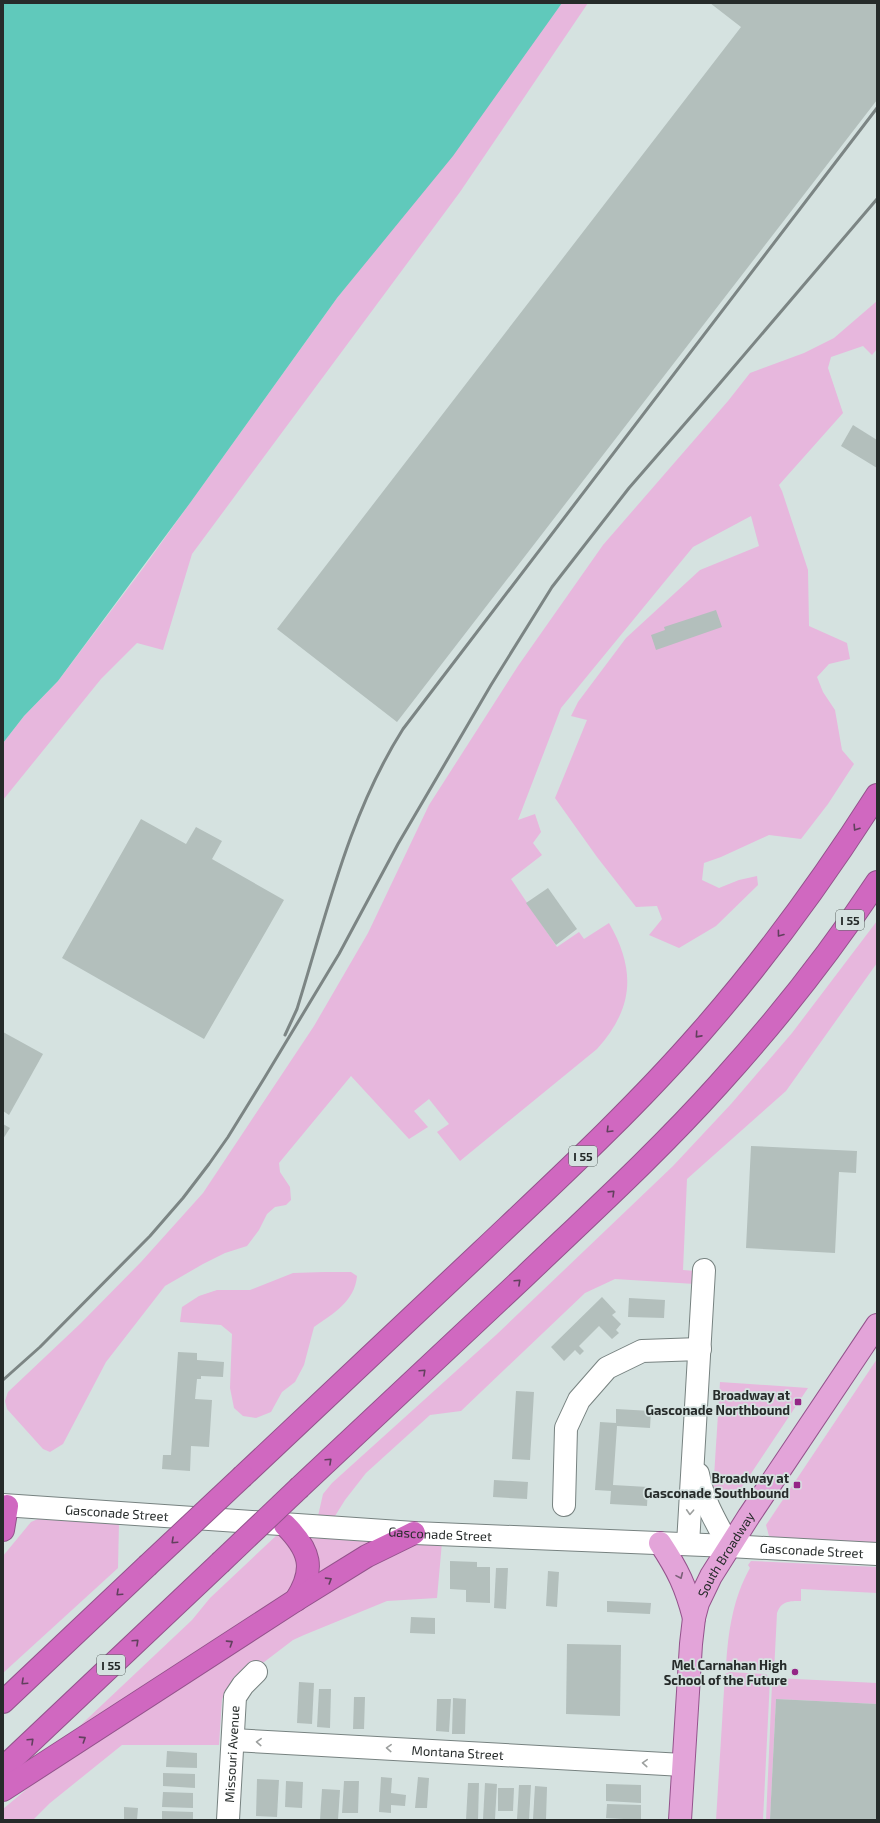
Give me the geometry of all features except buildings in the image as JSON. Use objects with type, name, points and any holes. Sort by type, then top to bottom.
[{"type":"highway","name":"I 55","points":[[3,1702],[588,1151],[645,1093],[701,1032],[753,969],[802,906],[877,796]]},
{"type":"highway","name":"I 55","points":[[3,1768],[603,1202],[662,1144],[718,1085],[772,1022],[822,958],[877,882]]},
{"type":"highway","points":[[3,1530],[5,1506]]},
{"type":"highway","points":[[285,1525],[300,1541],[305,1550],[307,1562],[306,1581],[296,1600]]},
{"type":"highway","points":[[3,1790],[296,1600],[367,1556],[414,1533]]},
{"type":"main road","name":"South Broadway","points":[[680,1820],[694,1618],[698,1603],[704,1589],[729,1546],[877,1325]]},
{"type":"main road","points":[[660,1543],[677,1568],[686,1590],[694,1618]]},
{"type":"street","points":[[688,1544],[704,1270]]},
{"type":"street","points":[[564,1505],[566,1428],[579,1400],[608,1368],[642,1351],[700,1350]]},
{"type":"street","points":[[694,1445],[701,1492],[712,1516],[729,1546]]},
{"type":"street","name":"Gasconade Street","points":[[5,1506],[414,1533],[688,1544],[877,1554]]},
{"type":"street","name":"Missouri Avenue","points":[[228,1820],[235,1697],[243,1685],[256,1672]]},
{"type":"street","name":"Montana Street","points":[[233,1740],[683,1766]]},
{"type":"shaded area","points":[[3,3],[562,3],[453,156],[337,298],[190,503],[58,681],[24,716],[3,743]]},
{"type":"shaded area","points":[[562,3],[588,3],[460,192],[192,554],[163,650],[137,643],[101,679],[3,800],[3,743],[24,716],[58,681],[144,567],[337,298],[410,207]]},
{"type":"shaded area","points":[[877,301],[877,349],[872,355],[863,346],[831,357],[828,368],[843,413],[779,485],[808,570],[809,626],[847,643],[850,659],[829,664],[817,677],[823,692],[835,710],[842,750],[854,764],[828,804],[801,839],[769,835],[721,857],[704,863],[702,880],[719,888],[739,880],[757,876],[758,885],[716,926],[679,948],[649,935],[662,919],[657,906],[636,907],[597,857],[555,798],[587,720],[571,716],[578,702],[626,638],[700,570],[759,546],[751,516],[693,547],[561,708],[518,820],[535,814],[541,832],[533,843],[542,855],[511,879],[557,947],[579,932],[584,939],[609,923],[618,940],[624,957],[627,973],[627,988],[624,1004],[618,1019],[609,1034],[597,1049],[460,1161],[437,1132],[449,1124],[429,1099],[414,1111],[428,1127],[409,1139],[351,1076],[279,1163],[280,1172],[290,1187],[291,1200],[286,1205],[275,1207],[267,1214],[259,1230],[247,1246],[225,1253],[165,1286],[106,1362],[63,1444],[50,1452],[43,1449],[7,1409],[5,1401],[8,1392],[81,1323],[141,1262],[203,1193],[314,1026],[368,933],[429,805],[518,666],[603,545],[728,401],[750,373],[804,353],[834,338]]},
{"type":"shaded area","points":[[877,921],[877,963],[786,1091],[687,1179],[683,1270],[696,1271],[695,1284],[615,1279],[585,1293],[461,1411],[430,1415],[366,1473],[345,1500],[335,1516],[329,1518],[318,1516],[323,1494],[332,1483],[496,1335],[673,1166],[731,1104],[792,1033]]},
{"type":"shaded area","points":[[351,1272],[357,1276],[352,1293],[342,1306],[314,1327],[304,1365],[295,1382],[282,1392],[271,1412],[256,1418],[243,1416],[234,1408],[230,1388],[232,1334],[221,1325],[180,1322],[182,1307],[199,1296],[217,1290],[250,1290],[293,1273]]},
{"type":"shaded area","points":[[877,1359],[877,1543],[780,1539],[769,1536],[766,1525]]},
{"type":"shaded area","points":[[720,1382],[808,1388],[734,1499],[713,1493]]},
{"type":"shaded area","points":[[38,1519],[119,1523],[118,1568],[3,1673],[3,1556],[31,1522]]},
{"type":"shaded area","points":[[278,1534],[292,1547],[297,1561],[297,1569],[289,1594],[68,1737],[192,1620],[210,1598]]},
{"type":"shaded area","points":[[309,1537],[384,1537],[317,1584]]},
{"type":"shaded area","points":[[442,1542],[437,1598],[387,1601],[293,1640],[226,1691],[222,1699],[219,1745],[122,1745],[50,1803],[33,1820],[3,1820],[3,1809],[46,1773],[402,1544]]},
{"type":"shaded area","points":[[751,1561],[877,1567],[877,1593],[801,1589],[801,1601],[786,1602],[781,1606],[777,1613],[774,1672],[730,1669],[726,1667],[732,1616],[739,1591],[750,1568],[748,1565]]},
{"type":"shaded area","points":[[730,1672],[766,1674],[770,1679],[763,1820],[716,1820],[725,1674]]},
{"type":"shaded area","points":[[776,1678],[877,1683],[877,1704],[776,1699],[770,1820],[766,1820],[772,1684]]},
{"type":"railway","points":[[285,1035],[297,1009],[329,901],[354,830],[384,761],[403,729],[877,108]]},
{"type":"railway","points":[[3,1380],[40,1347],[150,1236],[183,1198],[209,1164],[228,1137],[339,954],[398,844],[491,685],[552,587],[629,488],[877,199]]},
{"type":"place","name":"Broadway at Gasconade Northbound","points":[[798,1402]]},
{"type":"place","name":"Broadway at Gasconade Southbound","points":[[797,1485]]},
{"type":"place","name":"Mel Carnahan High School of the Future","points":[[795,1672]]}]
